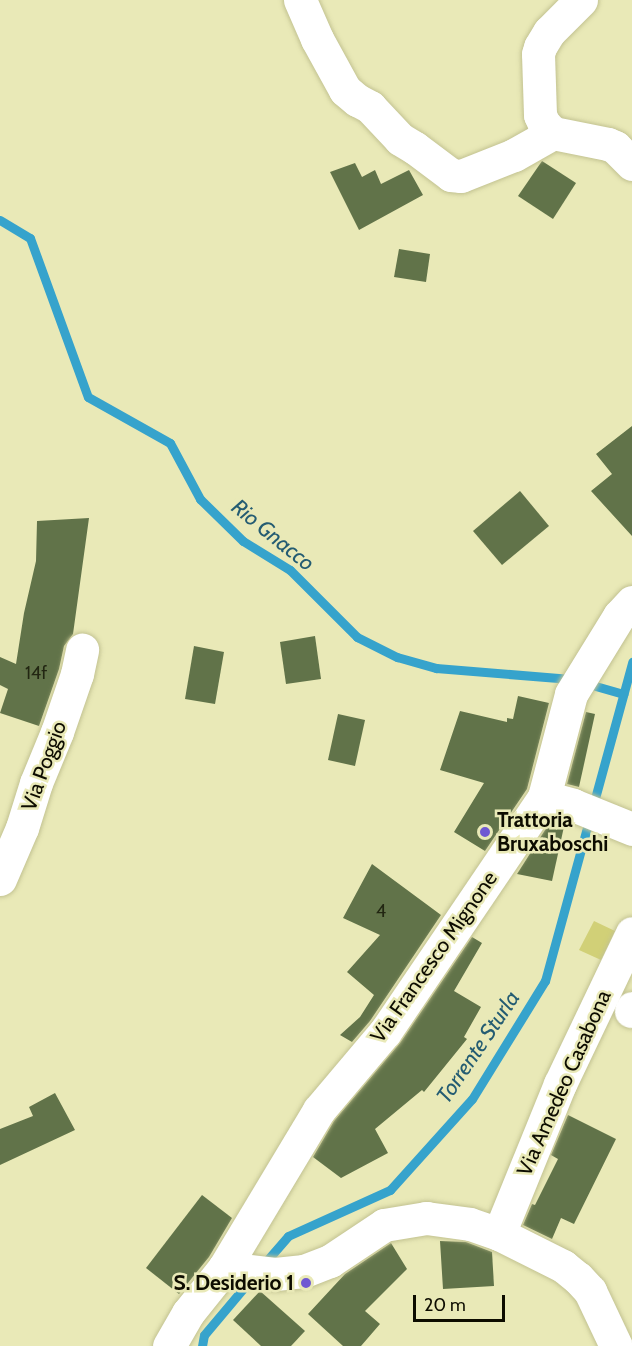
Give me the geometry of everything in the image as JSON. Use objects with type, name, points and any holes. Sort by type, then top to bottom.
[{"type":"street","points":[[300,0],[317,39],[345,90],[357,100],[370,106],[400,140],[415,147],[451,175],[460,176],[504,159],[553,133]]},
{"type":"street","points":[[581,0],[544,38],[538,54],[540,115],[544,124],[553,133],[615,147],[632,164]]},
{"type":"street","name":"Via Francesco Mignone","points":[[169,1346],[188,1313],[232,1269],[319,1110],[385,1032],[559,801],[577,683],[618,616],[632,602]]},
{"type":"street","name":"Via Poggio","points":[[0,879],[22,828],[36,783],[57,732],[77,674],[82,650]]},
{"type":"street","points":[[559,801],[624,825]]},
{"type":"street","name":"Via Amedeo Casabona","points":[[499,1234],[560,1084],[632,933]]},
{"type":"street","points":[[232,1269],[275,1274],[317,1267],[368,1233],[403,1220],[448,1220],[499,1234],[564,1266],[590,1291],[616,1346]]},
{"type":"shaded area","points":[[594,921],[615,931],[601,960],[579,950]]},
{"type":"building","points":[[542,161],[576,183],[553,219],[518,196]]},
{"type":"building","points":[[355,163],[362,177],[375,170],[381,184],[409,170],[423,195],[359,230],[330,172]]},
{"type":"building","points":[[399,249],[430,254],[426,282],[394,277]]},
{"type":"building","points":[[632,426],[632,536],[591,491],[612,474],[596,454]]},
{"type":"building","points":[[520,491],[549,526],[502,565],[473,531]]},
{"type":"building","points":[[89,518],[73,634],[64,646],[59,669],[39,726],[0,713],[8,689],[0,685],[0,657],[16,664],[24,613],[36,561],[37,521]]},
{"type":"building","points":[[315,636],[321,679],[286,684],[280,642]]},
{"type":"building","points":[[194,646],[224,652],[215,704],[185,699]]},
{"type":"building","points":[[518,696],[549,703],[527,789],[485,851],[454,832],[484,783],[440,770],[460,711],[507,722],[507,718],[513,719]]},
{"type":"building","points":[[586,712],[595,714],[579,787],[567,784]]},
{"type":"building","points":[[338,714],[365,720],[355,766],[328,760]]},
{"type":"building","points":[[552,819],[565,822],[552,881],[517,874]]},
{"type":"building","points":[[372,864],[441,915],[370,1021],[352,1042],[340,1035],[360,1017],[374,995],[347,972],[380,935],[343,918]]},
{"type":"building","points":[[472,937],[482,943],[454,991],[481,1007],[464,1037],[467,1039],[424,1092],[422,1090],[375,1129],[388,1153],[341,1178],[313,1157],[334,1121],[400,1043]]},
{"type":"building","points":[[55,1093],[75,1130],[0,1165],[0,1129],[33,1116],[29,1107]]},
{"type":"building","points":[[568,1115],[616,1139],[574,1224],[561,1218],[552,1239],[523,1225],[532,1204],[535,1205],[558,1159],[551,1155]]},
{"type":"building","points":[[202,1195],[232,1218],[209,1257],[179,1294],[146,1268]]},
{"type":"building","points":[[440,1241],[466,1242],[492,1252],[494,1286],[443,1289]]},
{"type":"building","points":[[391,1243],[407,1269],[365,1311],[380,1324],[361,1346],[343,1346],[308,1314],[345,1274]]},
{"type":"building","points":[[260,1291],[305,1331],[291,1346],[261,1346],[233,1320]]},
{"type":"waterway","name":"Rio Gnacco","points":[[0,220],[30,238],[88,397],[170,443],[200,499],[243,541],[290,570],[357,637],[397,657],[436,668],[571,679]]},
{"type":"waterway","name":"Torrente Sturla","points":[[263,1265],[288,1236],[390,1190],[472,1099],[545,981],[632,662]]},
{"type":"waterway","name":"Rio Gnacco","points":[[585,683],[623,694]]},
{"type":"waterway","name":"Torrente Sturla","points":[[202,1346],[204,1335],[252,1278]]},
{"type":"place","name":"Trattoria Bruxaboschi","points":[[485,832]]},
{"type":"place","name":"S. Desiderio 1","points":[[306,1283]]}]
